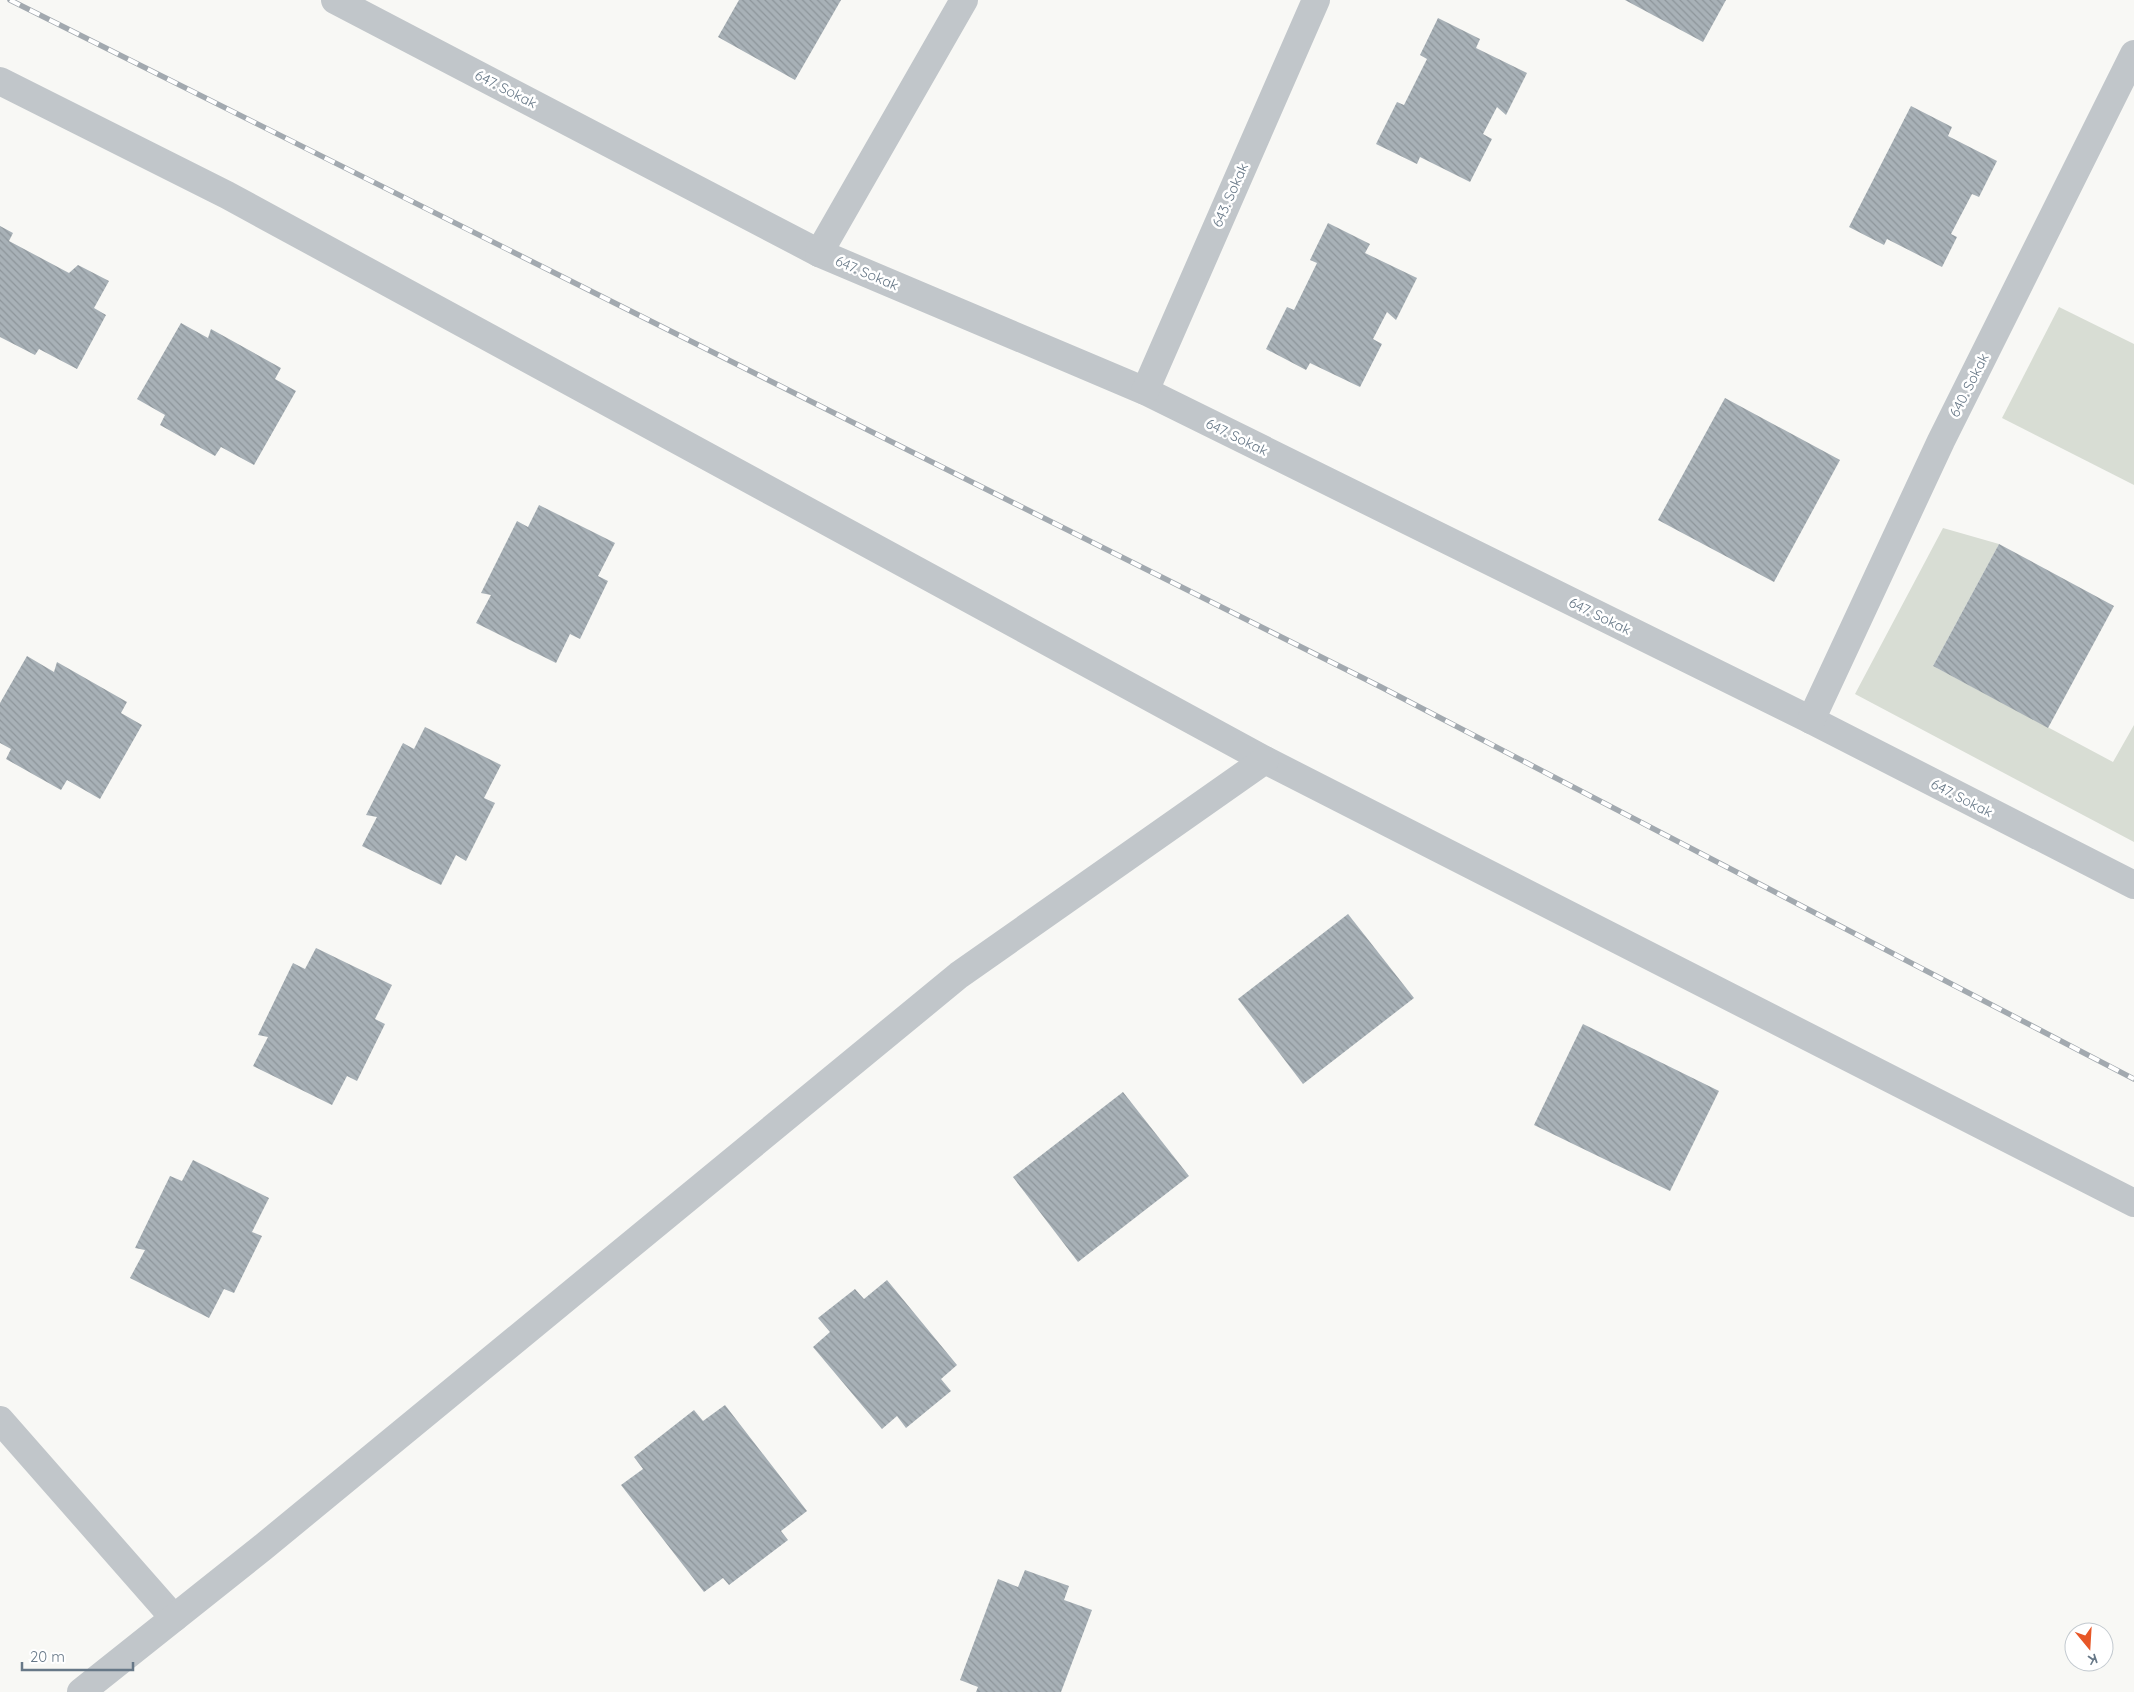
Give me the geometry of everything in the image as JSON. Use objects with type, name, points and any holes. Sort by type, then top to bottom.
[{"type":"street","name":"647. Sokak","points":[[335,0],[819,253],[1145,391],[1812,720],[2134,885]]},
{"type":"street","points":[[819,253],[964,0]]},
{"type":"street","name":"643. Sokak","points":[[1145,391],[1316,0]]},
{"type":"street","name":"640. Sokak","points":[[1812,720],[1941,441],[2134,54]]},
{"type":"street","points":[[0,81],[227,195],[1265,760],[2134,1203]]},
{"type":"street","points":[[81,1692],[262,1548],[959,975],[1265,760]]},
{"type":"street","points":[[0,1420],[174,1618]]},
{"type":"shaded area","points":[[2059,307],[2134,344],[2134,485],[2002,418]]},
{"type":"shaded area","points":[[1943,528],[1999,544],[1933,666],[2113,762],[2134,725],[2134,842],[1855,694]]},
{"type":"building","points":[[739,0],[841,0],[795,80],[718,37]]},
{"type":"building","points":[[1625,0],[1726,0],[1703,42]]},
{"type":"building","points":[[1438,18],[1480,39],[1476,48],[1527,73],[1506,115],[1497,107],[1483,134],[1492,139],[1470,182],[1420,157],[1417,164],[1376,144],[1397,102],[1404,105],[1427,59],[1420,55]]},
{"type":"building","points":[[1911,106],[1952,127],[1948,136],[1997,161],[1979,197],[1972,194],[1951,234],[1957,237],[1942,267],[1887,239],[1884,245],[1849,227]]},
{"type":"building","points":[[1328,223],[1370,244],[1365,253],[1417,278],[1396,320],[1387,312],[1373,339],[1382,344],[1360,387],[1310,363],[1306,370],[1266,349],[1287,307],[1294,310],[1317,263],[1310,260]]},
{"type":"building","points":[[0,226],[13,233],[9,241],[69,273],[78,265],[109,281],[94,308],[106,315],[77,369],[39,349],[35,355],[0,337]]},
{"type":"building","points":[[181,323],[208,338],[211,329],[281,368],[275,379],[296,391],[254,465],[221,447],[215,456],[160,425],[165,415],[137,399]]},
{"type":"building","points":[[1725,398],[1840,460],[1774,582],[1658,520]]},
{"type":"building","points":[[539,505],[615,543],[598,576],[608,581],[580,639],[570,634],[556,663],[476,623],[491,595],[481,593],[517,521],[528,527]]},
{"type":"building","points":[[1999,544],[2114,606],[2048,728],[1933,666]]},
{"type":"building","points":[[27,656],[54,672],[57,662],[127,702],[121,713],[142,725],[100,799],[67,780],[61,790],[6,759],[11,749],[0,743],[0,703]]},
{"type":"building","points":[[425,727],[501,765],[484,798],[495,803],[466,861],[456,855],[441,885],[362,846],[377,817],[366,815],[403,743],[414,749]]},
{"type":"building","points":[[1348,914],[1414,998],[1303,1084],[1238,999]]},
{"type":"building","points":[[316,948],[392,985],[375,1019],[385,1024],[357,1081],[347,1076],[332,1105],[253,1066],[268,1037],[258,1035],[293,963],[305,969]]},
{"type":"building","points":[[1583,1024],[1719,1091],[1670,1191],[1534,1125]]},
{"type":"building","points":[[1123,1092],[1189,1176],[1078,1262],[1013,1177]]},
{"type":"building","points":[[193,1160],[269,1198],[252,1232],[262,1236],[234,1293],[224,1289],[209,1318],[130,1278],[145,1250],[135,1248],[170,1176],[182,1181]]},
{"type":"building","points":[[887,1280],[957,1365],[941,1379],[951,1391],[906,1428],[897,1416],[882,1429],[813,1347],[830,1332],[818,1318],[855,1289],[864,1299]]},
{"type":"building","points":[[725,1405],[807,1511],[781,1531],[788,1540],[729,1585],[723,1578],[704,1592],[621,1485],[643,1469],[634,1457],[694,1410],[703,1421]]},
{"type":"building","points":[[1025,1570],[1069,1586],[1064,1600],[1092,1610],[1061,1692],[976,1692],[978,1687],[960,1680],[998,1579],[1018,1587]]},
{"type":"railway","points":[[10,0],[1381,687],[2134,1079]]}]
